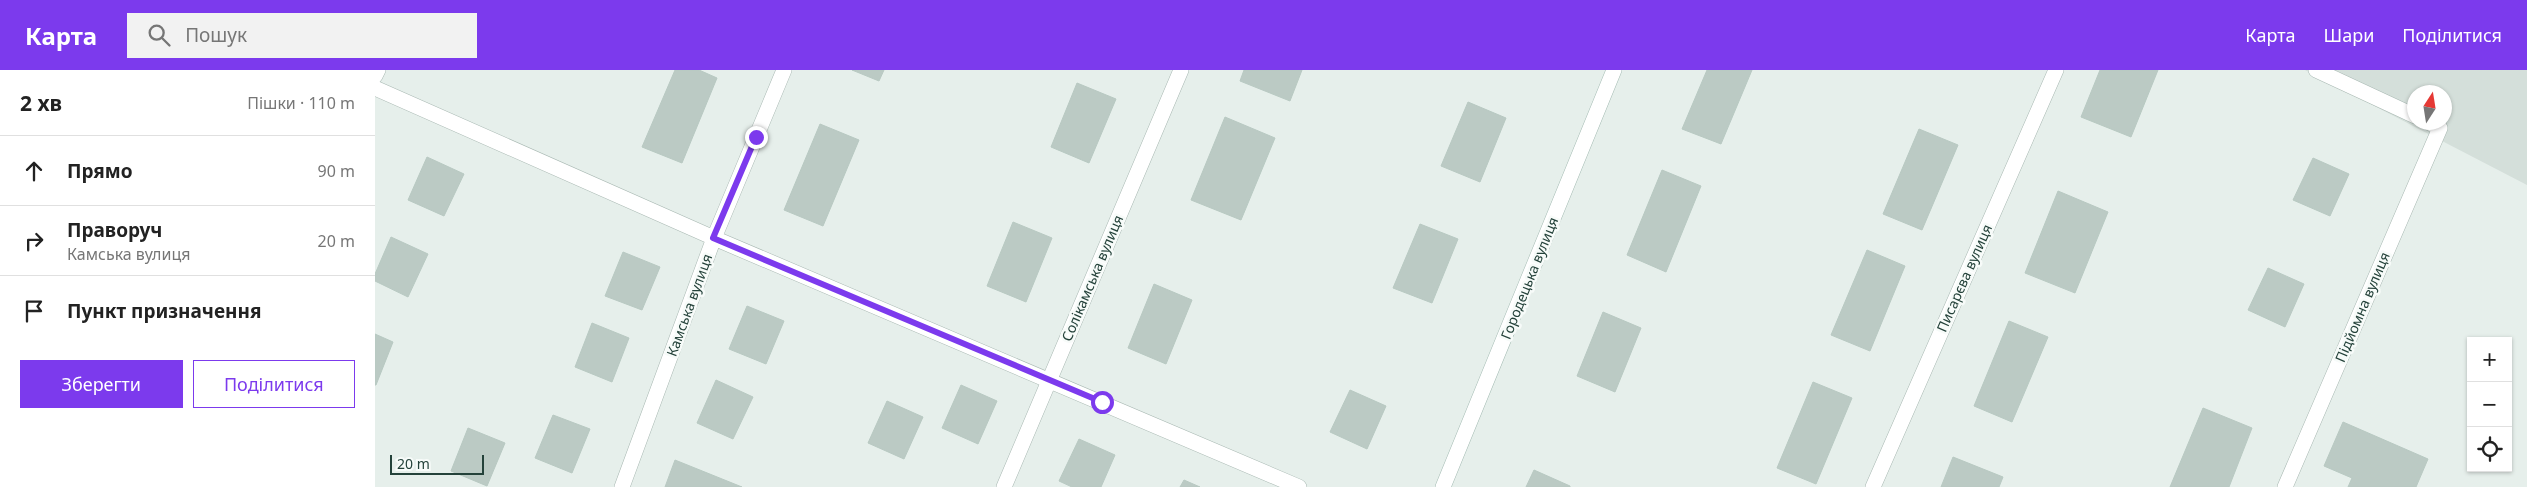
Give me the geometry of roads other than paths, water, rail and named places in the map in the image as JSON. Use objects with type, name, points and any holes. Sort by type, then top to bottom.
[{"type":"street","points":[[375,76],[378,70]]},
{"type":"street","name":"Камська вулиця","points":[[622,487],[713,238],[785,70]]},
{"type":"street","name":"Солікамська вулиця","points":[[1004,487],[1181,70]]},
{"type":"street","name":"Городецька вулиця","points":[[1443,487],[1614,70]]},
{"type":"street","name":"Писарєва вулиця","points":[[1873,487],[2056,70]]},
{"type":"street","points":[[2316,70],[2407,112]]},
{"type":"street","points":[[375,88],[713,238],[1049,379],[1299,487]]},
{"type":"street","name":"Підйомна вулиця","points":[[2285,487],[2432,130]]}]
